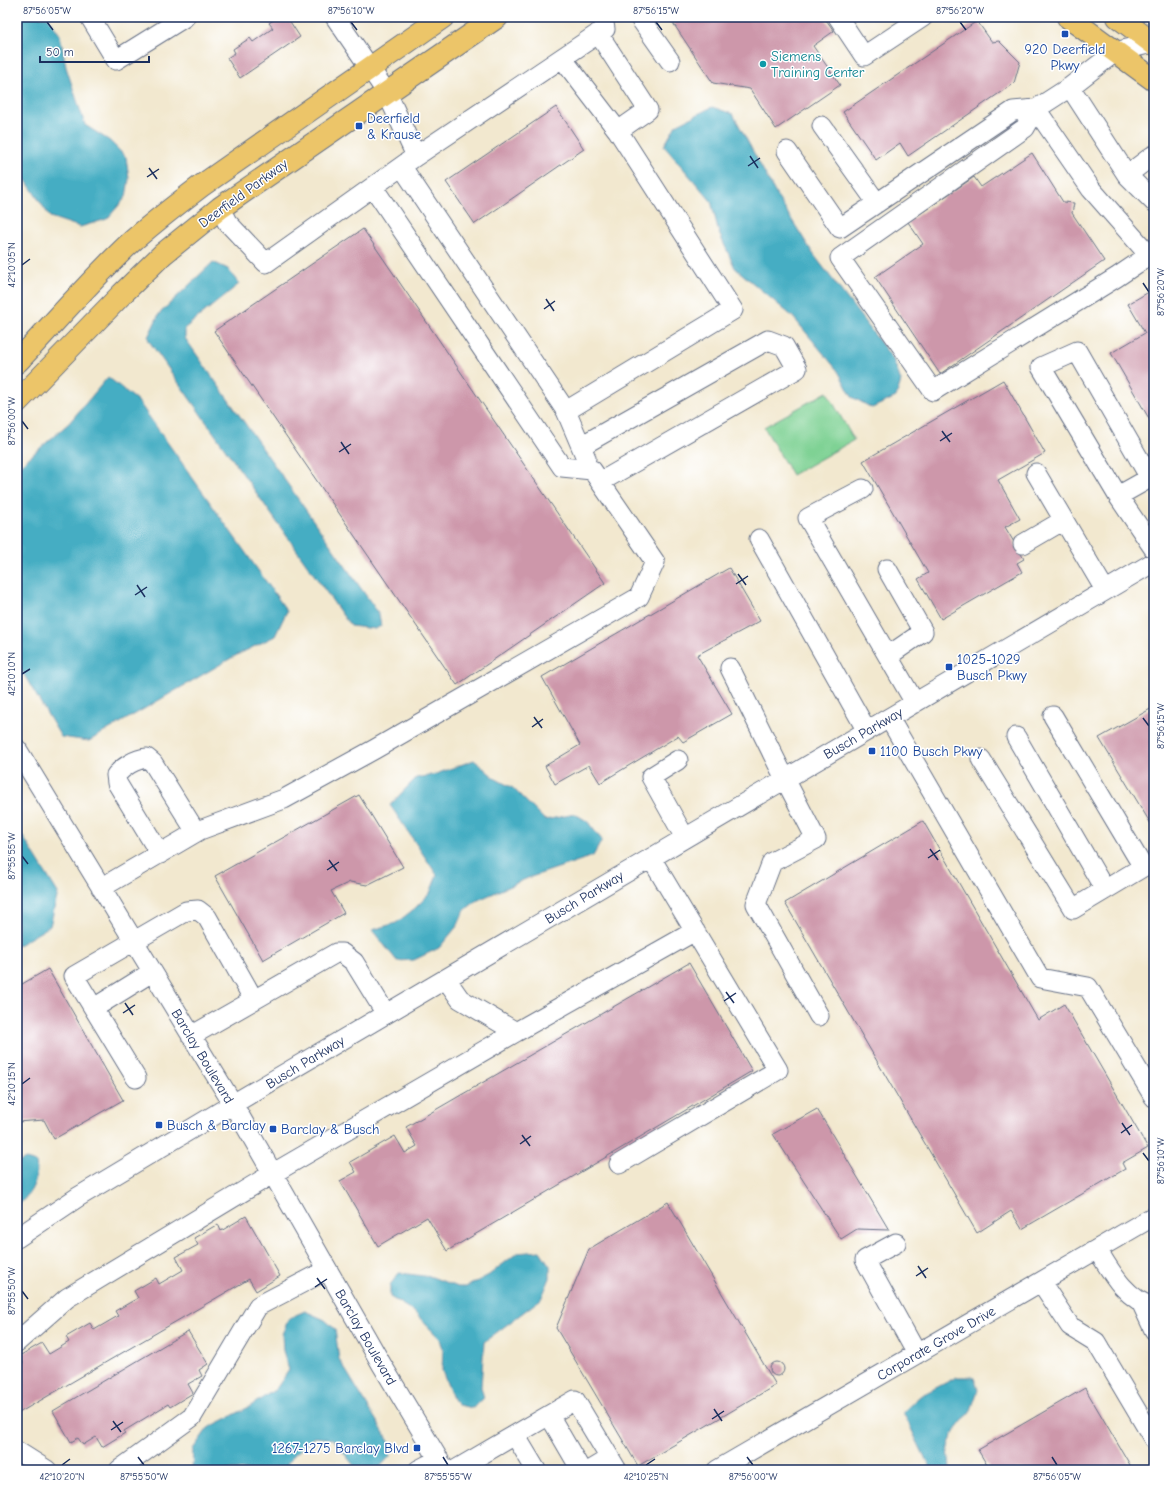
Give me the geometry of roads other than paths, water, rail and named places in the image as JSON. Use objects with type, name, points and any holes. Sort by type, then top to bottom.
[{"type":"main road","name":"Deerfield Parkway","points":[[17,362],[85,288],[129,245],[167,212],[201,186],[443,17]]},
{"type":"main road","name":"Deerfield Parkway","points":[[17,402],[163,254],[220,208],[497,17]]},
{"type":"main road","points":[[1068,17],[1154,80]]},
{"type":"main road","points":[[1118,17],[1153,42]]},
{"type":"street","points":[[90,17],[116,60],[185,17]]},
{"type":"street","points":[[101,888],[196,832],[284,799],[375,749],[640,597],[655,562],[596,476],[566,411],[409,161],[387,93],[335,17]]},
{"type":"street","points":[[639,17],[670,62]]},
{"type":"street","points":[[838,17],[864,56],[923,17]]},
{"type":"street","points":[[220,208],[227,222],[266,263],[409,161],[562,58],[601,25],[648,110],[618,131]]},
{"type":"street","points":[[1036,109],[1090,189],[1151,254],[1111,281],[933,391],[840,258],[1025,128],[1036,109],[1070,87],[1115,52],[1153,42]]},
{"type":"street","points":[[562,58],[618,131],[733,310],[566,411]]},
{"type":"street","points":[[1070,87],[1127,175],[1154,202]]},
{"type":"street","points":[[787,151],[840,228],[1013,111],[1036,109]]},
{"type":"street","points":[[822,126],[877,203]]},
{"type":"street","points":[[1127,175],[1152,156],[1154,157]]},
{"type":"street","points":[[373,187],[562,467],[596,476],[796,369],[784,346],[768,340],[581,446]]},
{"type":"street","points":[[1118,496],[1152,476],[1077,351],[1041,368],[1118,496],[1154,550]]},
{"type":"street","points":[[1036,473],[1105,590]]},
{"type":"street","points":[[863,489],[808,518],[915,702]]},
{"type":"street","points":[[1023,544],[1064,520]]},
{"type":"street","points":[[759,539],[867,731]]},
{"type":"street","name":"Busch Parkway","points":[[17,1238],[78,1197],[233,1104],[1154,562]]},
{"type":"street","points":[[887,569],[923,632],[888,656]]},
{"type":"street","points":[[730,668],[816,839],[772,862],[756,904],[819,1016]]},
{"type":"street","points":[[981,759],[1073,909],[1105,890],[1143,867],[1053,716]]},
{"type":"street","points":[[889,718],[1040,978],[1088,987],[1154,1097]]},
{"type":"street","points":[[1016,738],[1105,890]]},
{"type":"street","name":"Barclay Boulevard","points":[[17,749],[233,1104],[382,1365],[442,1464]]},
{"type":"street","points":[[160,854],[117,784],[116,775],[120,770],[140,758],[147,758],[153,763],[196,832]]},
{"type":"street","points":[[678,760],[651,777],[685,838]]},
{"type":"street","points":[[619,1164],[778,1070],[652,858]]},
{"type":"street","points":[[136,1078],[74,976],[186,911],[198,910],[207,917],[254,1000]]},
{"type":"street","points":[[17,1342],[67,1298],[272,1174],[516,1032],[695,931]]},
{"type":"street","points":[[191,1036],[336,953],[342,953],[354,962],[386,1014]]},
{"type":"street","points":[[94,1008],[152,972]]},
{"type":"street","points":[[446,979],[460,999],[516,1032]]},
{"type":"street","name":"Corporate Grove Drive","points":[[717,1470],[1154,1216]]},
{"type":"street","points":[[896,1243],[865,1260],[917,1354]]},
{"type":"street","points":[[1096,1249],[1116,1279],[1132,1295],[1148,1304],[1154,1330]]},
{"type":"street","points":[[119,1470],[192,1417],[258,1306],[327,1270]]},
{"type":"street","points":[[1041,1282],[1070,1326],[1096,1342],[1154,1440]]},
{"type":"street","points":[[455,1470],[575,1400],[613,1464],[590,1470]]},
{"type":"street","points":[[549,1415],[581,1470]]},
{"type":"street","points":[[515,1435],[536,1470]]},
{"type":"street","points":[[17,1451],[47,1470]]},
{"type":"street","points":[[418,1470],[442,1464]]},
{"type":"water","points":[[17,17],[48,17],[60,35],[66,67],[85,125],[110,141],[126,157],[129,179],[126,197],[107,219],[80,227],[50,217],[17,167]]},
{"type":"water","points":[[712,107],[733,114],[778,198],[814,255],[893,359],[901,381],[896,397],[872,408],[852,397],[838,371],[793,317],[735,268],[719,233],[711,201],[664,146],[676,125]]},
{"type":"water","points":[[213,262],[228,269],[239,284],[185,328],[185,338],[379,614],[381,626],[375,629],[351,626],[346,620],[149,341],[148,337],[159,314]]},
{"type":"water","points":[[108,377],[138,401],[287,611],[275,636],[233,657],[89,741],[61,737],[17,663],[17,468],[69,423]]},
{"type":"water","points":[[474,760],[496,779],[513,788],[545,820],[575,814],[587,821],[602,840],[593,856],[528,878],[476,901],[464,911],[458,925],[439,948],[414,960],[397,961],[372,930],[396,923],[414,909],[430,893],[437,875],[390,805],[416,778],[436,774]]},
{"type":"water","points":[[17,827],[58,893],[50,926],[17,946]]},
{"type":"water","points":[[26,1159],[36,1162],[37,1169],[35,1181],[30,1192],[17,1206],[17,1163]]},
{"type":"water","points":[[540,1251],[550,1266],[550,1278],[541,1299],[484,1342],[481,1387],[484,1398],[473,1408],[458,1405],[454,1401],[442,1371],[443,1349],[440,1339],[413,1311],[390,1297],[390,1285],[399,1273],[432,1277],[458,1287],[466,1287],[489,1275],[517,1253]]},
{"type":"water","points":[[305,1311],[325,1320],[335,1329],[339,1359],[390,1443],[390,1456],[377,1470],[368,1470],[355,1467],[333,1439],[314,1437],[294,1455],[283,1470],[192,1470],[193,1449],[208,1428],[249,1407],[276,1389],[289,1370],[283,1351],[282,1334],[289,1318]]},
{"type":"water","points":[[957,1377],[974,1377],[978,1390],[971,1410],[953,1433],[948,1448],[950,1470],[931,1470],[903,1412],[920,1396]]},
{"type":"place","name":"920 Deerfield Pkwy","points":[[1065,34]]},
{"type":"place","name":"Siemens Training Center","points":[[763,64]]},
{"type":"place","name":"Deerfield & Krause","points":[[359,126]]},
{"type":"place","name":"1025-1029 Busch Pkwy","points":[[949,667]]},
{"type":"place","name":"1100 Busch Pkwy","points":[[872,751]]},
{"type":"place","name":"Busch & Barclay","points":[[159,1125]]},
{"type":"place","name":"Barclay & Busch","points":[[273,1129]]},
{"type":"place","name":"1267-1275 Barclay Blvd","points":[[417,1448]]}]
